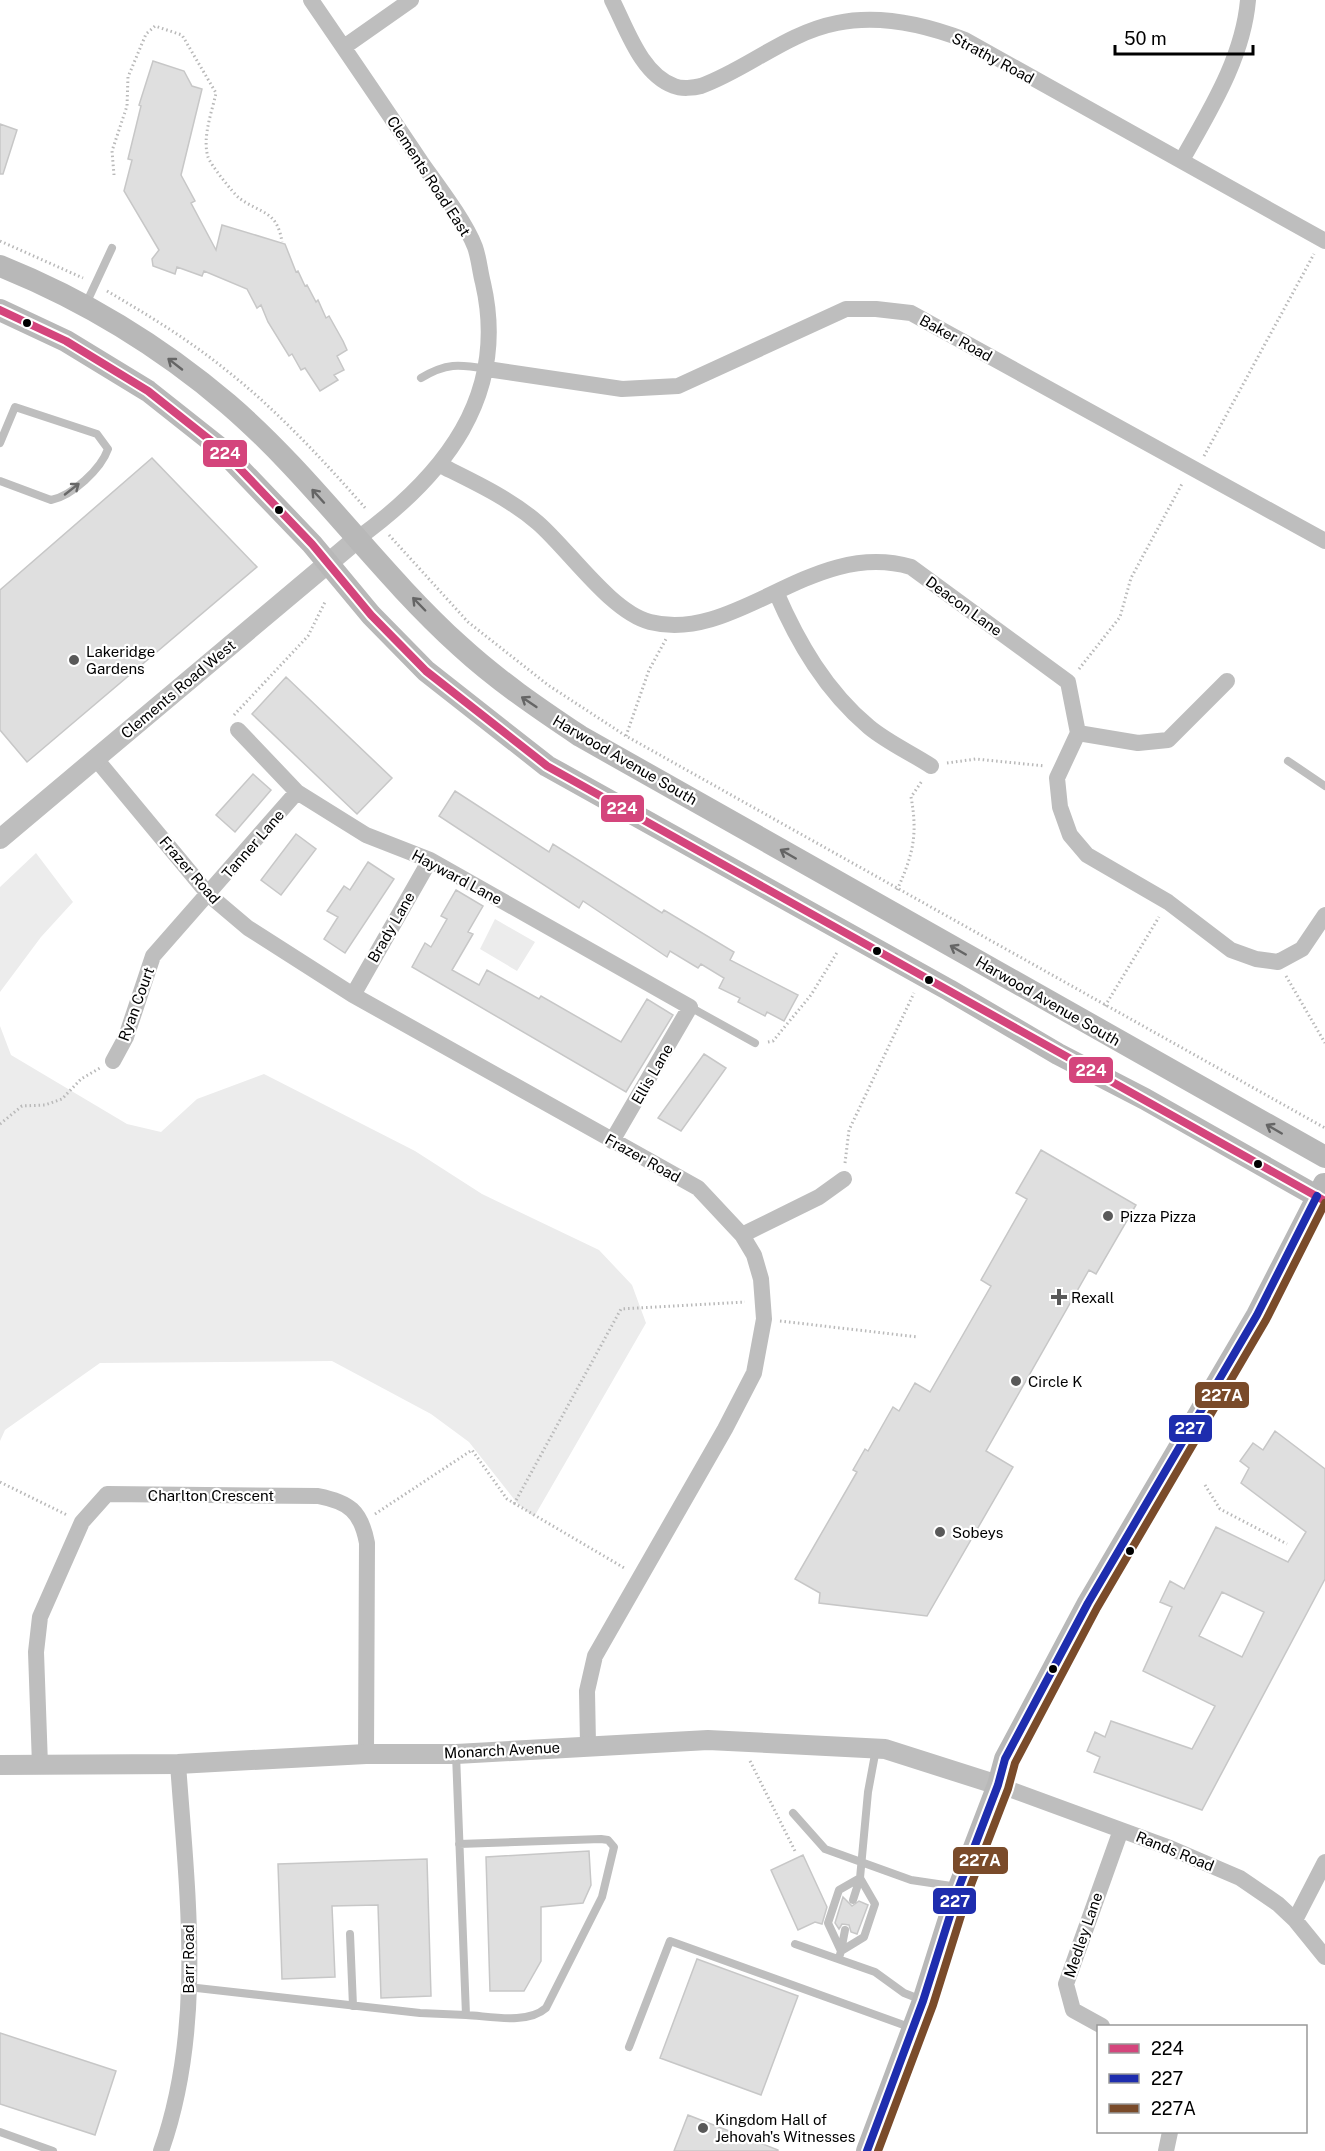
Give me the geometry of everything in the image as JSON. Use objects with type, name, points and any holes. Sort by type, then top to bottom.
[{"type":"main road","name":"Harwood Avenue South","points":[[0,266],[85,307],[166,357],[228,405],[286,460],[357,539],[459,646],[517,694],[580,736],[1325,1157]]},
{"type":"main road","points":[[0,310],[66,341],[148,391],[220,448],[328,563],[371,615],[426,671],[547,766],[1058,1054],[1322,1193],[1257,1315],[1052,1668],[1005,1759],[998,1785],[959,1887],[923,2001],[867,2151]]},
{"type":"street","name":"Clements Road East","points":[[311,0],[442,193],[475,247],[489,308],[487,369],[468,420],[440,465],[415,492],[357,539]]},
{"type":"street","points":[[344,47],[411,0]]},
{"type":"street","name":"Strathy Road","points":[[612,0],[636,49],[659,79],[677,87],[699,87],[805,31],[839,22],[902,21],[934,28],[966,40],[1325,241]]},
{"type":"street","points":[[1182,160],[1236,57],[1246,20],[1248,0]]},
{"type":"street","name":"Baker Road","points":[[487,369],[622,389],[678,386],[846,309],[876,309],[911,313],[1325,541]]},
{"type":"street","name":"Deacon Lane","points":[[440,465],[499,495],[538,523],[598,585],[633,615],[650,622],[693,624],[777,592],[806,578],[852,562],[889,560],[911,567],[1068,682],[1078,734]]},
{"type":"street","name":"Clements Road West","points":[[0,839],[357,539]]},
{"type":"street","points":[[777,592],[816,669],[841,701],[870,729],[931,766]]},
{"type":"street","points":[[1227,681],[1168,740],[1138,743],[1078,734],[1057,778],[1060,807],[1070,835],[1087,855],[1168,902],[1231,950],[1256,959],[1278,962],[1302,949],[1325,915]]},
{"type":"street","name":"Hayward Lane","points":[[234,727],[297,792],[366,835],[430,860],[690,1007]]},
{"type":"street","name":"Frazer Road","points":[[96,759],[209,895],[248,928],[353,995],[698,1188],[742,1234],[754,1255],[760,1279],[764,1319],[754,1372],[725,1429],[595,1656],[587,1691],[588,1745]]},
{"type":"street","name":"Tanner Lane","points":[[209,895],[297,792]]},
{"type":"street","name":"Brady Lane","points":[[353,995],[430,860]]},
{"type":"street","name":"Ryan Court","points":[[113,1061],[126,1037],[153,956],[209,895]]},
{"type":"street","name":"Ellis Lane","points":[[612,1141],[690,1007]]},
{"type":"street","points":[[742,1234],[819,1197],[844,1179]]},
{"type":"street","name":"Charlton Crescent","points":[[40,1765],[36,1652],[40,1617],[82,1522],[107,1494],[318,1496],[342,1501],[363,1520]]},
{"type":"street","points":[[363,1520],[367,1543],[366,1754]]},
{"type":"street","name":"Monarch Avenue","points":[[0,1765],[178,1764],[366,1754],[456,1754],[708,1740],[876,1749],[957,1770],[998,1785]]},
{"type":"street","name":"Barr Road","points":[[161,2151],[182,2060],[188,1987],[189,1928],[178,1764]]},
{"type":"street","name":"Rands Road","points":[[998,1785],[1121,1830],[1240,1878],[1278,1904],[1295,1920],[1325,1958]]},
{"type":"street","name":"Medley Lane","points":[[1100,2025],[1073,2010],[1066,1984],[1121,1830]]},
{"type":"street","points":[[1295,1920],[1325,1862]]},
{"type":"street","points":[[1166,2151],[1170,2133]]},
{"type":"lane","points":[[85,307],[112,248]]},
{"type":"lane","points":[[421,378],[438,367],[460,364],[487,369]]},
{"type":"lane","points":[[0,443],[15,407],[97,434],[108,449],[99,465],[72,490],[58,499],[51,500],[0,481]]},
{"type":"lane","points":[[1288,761],[1325,786]]},
{"type":"lane","points":[[690,1007],[755,1042]]},
{"type":"lane","points":[[853,1900],[860,1878],[868,1792],[876,1749]]},
{"type":"lane","points":[[456,1754],[466,2015]]},
{"type":"lane","points":[[793,1813],[825,1849],[911,1880],[959,1887]]},
{"type":"lane","points":[[188,1987],[353,2006],[466,2015],[523,2017],[539,2014],[546,2008],[602,1897],[614,1847],[608,1840],[601,1839],[459,1844]]},
{"type":"lane","points":[[840,1954],[864,1937],[875,1904],[860,1878]]},
{"type":"lane","points":[[840,1954],[828,1923],[839,1890],[860,1878]]},
{"type":"lane","points":[[840,1954],[845,1930]]},
{"type":"lane","points":[[350,1934],[353,2006]]},
{"type":"lane","points":[[628,2047],[670,1941],[912,2028]]},
{"type":"lane","points":[[795,1944],[840,1954],[875,1972],[904,1993],[923,2001]]},
{"type":"lane","points":[[0,2132],[53,2151]]},
{"type":"path","points":[[114,175],[112,150],[127,106],[128,77],[146,34],[155,26],[165,28],[182,35],[216,93],[207,136],[208,158],[237,197],[273,218],[279,228],[282,242]]},
{"type":"path","points":[[393,538],[468,622],[548,686],[626,736],[1325,1128]]},
{"type":"path","points":[[234,727],[237,709],[308,636],[325,602]]},
{"type":"path","points":[[626,736],[649,670],[664,647],[672,624]]},
{"type":"path","points":[[886,909],[913,853],[916,824],[910,797],[931,766],[976,759],[1061,768]]},
{"type":"path","points":[[1105,1006],[1168,902]]},
{"type":"path","points":[[755,1042],[773,1041],[811,995],[834,957],[851,936]]},
{"type":"path","points":[[1278,962],[1325,1043]]},
{"type":"path","points":[[844,1179],[849,1130],[910,998],[926,978]]},
{"type":"path","points":[[0,1124],[22,1107],[45,1105],[62,1099],[81,1079],[113,1061]]},
{"type":"path","points":[[514,1504],[621,1310],[763,1301]]},
{"type":"path","points":[[764,1319],[918,1337]]},
{"type":"path","points":[[363,1520],[472,1450],[507,1499],[640,1577]]},
{"type":"path","points":[[0,1482],[82,1522]]},
{"type":"path","points":[[1205,1485],[1220,1509],[1287,1544]]},
{"type":"path","points":[[740,1742],[796,1854]]},
{"type":"shaded area","points":[[36,853],[73,902],[41,937],[0,992],[0,887]]},
{"type":"shaded area","points":[[495,919],[535,942],[517,971],[480,949]]},
{"type":"shaded area","points":[[0,1026],[11,1055],[127,1124],[161,1132],[197,1099],[264,1074],[415,1151],[482,1194],[599,1250],[632,1285],[646,1323],[534,1517],[517,1503],[469,1442],[431,1414],[332,1361],[100,1363],[5,1430],[0,1441]]},
{"type":"building","points":[[153,61],[184,71],[192,86],[202,89],[181,175],[195,201],[191,203],[216,250],[222,225],[285,244],[296,272],[298,271],[316,302],[318,300],[326,318],[329,316],[343,341],[347,350],[337,356],[344,370],[334,375],[338,380],[320,391],[305,368],[301,370],[292,354],[289,356],[268,322],[261,305],[257,308],[247,289],[204,271],[202,276],[177,267],[175,274],[153,266],[152,259],[159,250],[124,191],[132,160],[128,159],[141,106],[139,105]]},
{"type":"building","points":[[0,124],[17,130],[3,174],[0,174]]},
{"type":"building","name":"Lakeridge Gardens","points":[[152,458],[257,567],[27,762],[0,730],[0,590]]},
{"type":"building","points":[[286,677],[392,778],[357,814],[252,714]]},
{"type":"building","points":[[253,774],[271,790],[235,832],[216,815]]},
{"type":"building","points":[[455,791],[549,852],[553,844],[662,913],[664,910],[734,952],[730,960],[798,995],[784,1021],[767,1012],[765,1016],[738,1002],[740,998],[719,988],[724,978],[701,964],[698,968],[670,951],[667,957],[583,901],[579,908],[439,816]]},
{"type":"building","points":[[296,834],[316,849],[281,895],[261,880]]},
{"type":"building","points":[[368,862],[394,879],[345,953],[324,939],[338,917],[327,911],[344,886],[350,890]]},
{"type":"building","points":[[456,890],[483,906],[468,932],[473,934],[452,970],[479,985],[487,970],[539,999],[541,996],[621,1042],[647,999],[673,1015],[626,1092],[412,967],[425,943],[431,947],[447,919],[441,916]]},
{"type":"building","points":[[704,1054],[726,1068],[681,1131],[658,1118]]},
{"type":"building","points":[[1041,1150],[1136,1205],[1096,1274],[1089,1270],[986,1451],[1013,1467],[927,1616],[819,1603],[820,1593],[795,1579],[857,1472],[853,1470],[865,1449],[868,1451],[893,1407],[899,1411],[915,1383],[930,1392],[991,1286],[981,1280],[1027,1199],[1016,1193]]},
{"type":"building","points":[[1275,1431],[1325,1469],[1325,1579],[1202,1810],[1094,1772],[1100,1757],[1087,1751],[1095,1732],[1105,1737],[1111,1721],[1192,1749],[1215,1706],[1143,1671],[1172,1607],[1160,1602],[1170,1581],[1184,1589],[1216,1527],[1288,1562],[1306,1532],[1241,1483],[1249,1468],[1240,1461],[1253,1443],[1263,1450]],"holes":[[[1222,1592],[1264,1612],[1242,1657],[1199,1636]]]},
{"type":"building","points":[[589,1851],[591,1885],[583,1903],[541,1907],[541,1961],[524,1991],[490,1991],[486,1857]]},
{"type":"building","points":[[803,1855],[827,1907],[822,1924],[815,1922],[798,1930],[771,1870]]},
{"type":"building","points":[[427,1859],[431,1996],[381,1998],[378,1905],[332,1906],[335,1977],[282,1979],[278,1864]]},
{"type":"building","points":[[843,1897],[852,1906],[859,1901],[868,1905],[857,1934],[851,1932],[849,1925],[842,1924],[839,1929],[835,1923]]},
{"type":"building","points":[[697,1959],[798,1996],[761,2095],[660,2058]]},
{"type":"building","points":[[0,2033],[116,2071],[95,2135],[0,2104]]},
{"type":"building","name":"Kingdom Hall of Jehovah's Witnesses","points":[[688,2115],[778,2150],[778,2151],[674,2151]]},
{"type":"transit line","name":"224","points":[[0,310],[66,341],[148,391],[220,448],[312,544],[371,615],[426,671],[547,766],[1325,1201]]},
{"type":"transit line","name":"227","points":[[867,2151],[923,2001],[959,1887],[998,1785],[1005,1759],[1088,1603],[1257,1315],[1317,1196]]},
{"type":"transit line","name":"227A","points":[[878,2151],[933,2005],[969,1890],[1008,1789],[1015,1763],[1097,1608],[1266,1320],[1325,1203]]},
{"type":"place","name":"Lakeridge Gardens","points":[[74,660]]},
{"type":"place","name":"Pizza Pizza","points":[[1108,1216]]},
{"type":"place","name":"Rexall","points":[[1059,1297]]},
{"type":"place","name":"Circle K","points":[[1016,1381]]},
{"type":"place","name":"Sobeys","points":[[940,1532]]},
{"type":"place","name":"Kingdom Hall of Jehovah's Witnesses","points":[[703,2128]]}]
